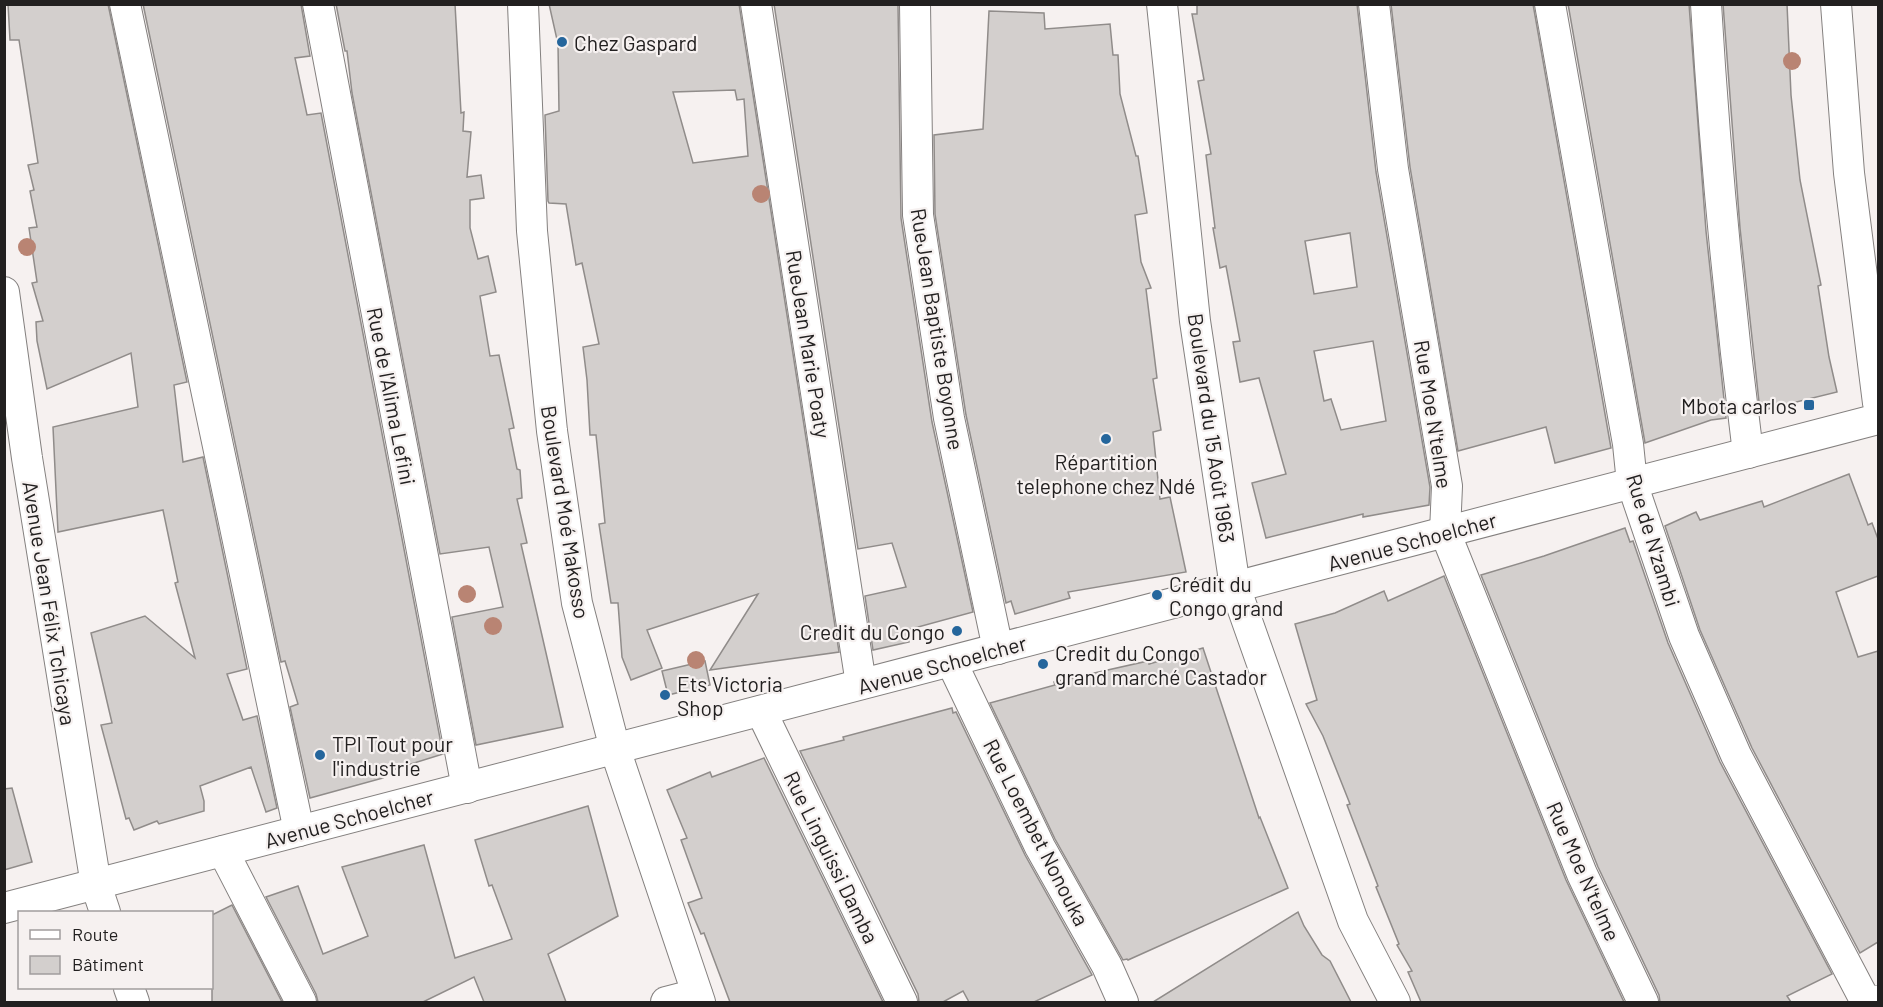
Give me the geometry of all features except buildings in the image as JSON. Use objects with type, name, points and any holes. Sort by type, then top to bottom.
[{"type":"street","points":[[125,4],[299,831]]},
{"type":"street","name":"Rue de l'Alima Lefini","points":[[318,4],[467,788]]},
{"type":"street","name":"Boulevard Moé Makosso","points":[[523,4],[532,231],[552,431],[577,603],[615,749],[698,998]]},
{"type":"street","name":"RueJean Marie Poaty","points":[[756,4],[861,684]]},
{"type":"street","name":"RueJean Baptiste Boyonne","points":[[915,4],[918,215],[949,418],[998,649]]},
{"type":"street","name":"Boulevard du 15 Août 1963","points":[[1162,4],[1195,321],[1235,587],[1353,921],[1395,1002]]},
{"type":"street","name":"Rue Moe N'telme","points":[[1374,4],[1393,169],[1447,486],[1445,532],[1582,874],[1643,1002]]},
{"type":"street","name":"Rue de N'zambi","points":[[1550,4],[1628,444],[1632,483],[1684,636],[1736,756],[1866,1002]]},
{"type":"street","points":[[1706,4],[1714,134],[1731,317],[1748,453]]},
{"type":"street","points":[[1836,4],[1849,173],[1878,403]]},
{"type":"street","name":"Avenue Jean Félix Tchicaya","points":[[4,292],[27,459],[96,885],[105,911]]},
{"type":"street","name":"Avenue Schoelcher","points":[[4,909],[1878,419]]},
{"type":"street","name":"Rue Loembet Nonouka","points":[[951,661],[1040,847],[1107,966],[1123,1002]]},
{"type":"street","name":"Rue Linguissi Damba","points":[[761,711],[902,1002]]},
{"type":"street","points":[[224,851],[302,1002]]},
{"type":"street","points":[[666,1002],[698,998]]},
{"type":"place","name":"Chez Gaspard","points":[[562,42]]},
{"type":"place","name":"Mbota carlos","points":[[1809,405]]},
{"type":"place","name":"Répartition telephone chez Ndé","points":[[1106,439]]},
{"type":"place","name":"Crédit du Congo grand","points":[[1157,595]]},
{"type":"place","name":"Credit du Congo","points":[[957,631]]},
{"type":"place","name":"Credit du Congo grand marché Castador","points":[[1043,664]]},
{"type":"place","name":"Ets Victoria Shop","points":[[665,695]]},
{"type":"place","name":"TPI Tout pour l'industrie","points":[[320,755]]}]
